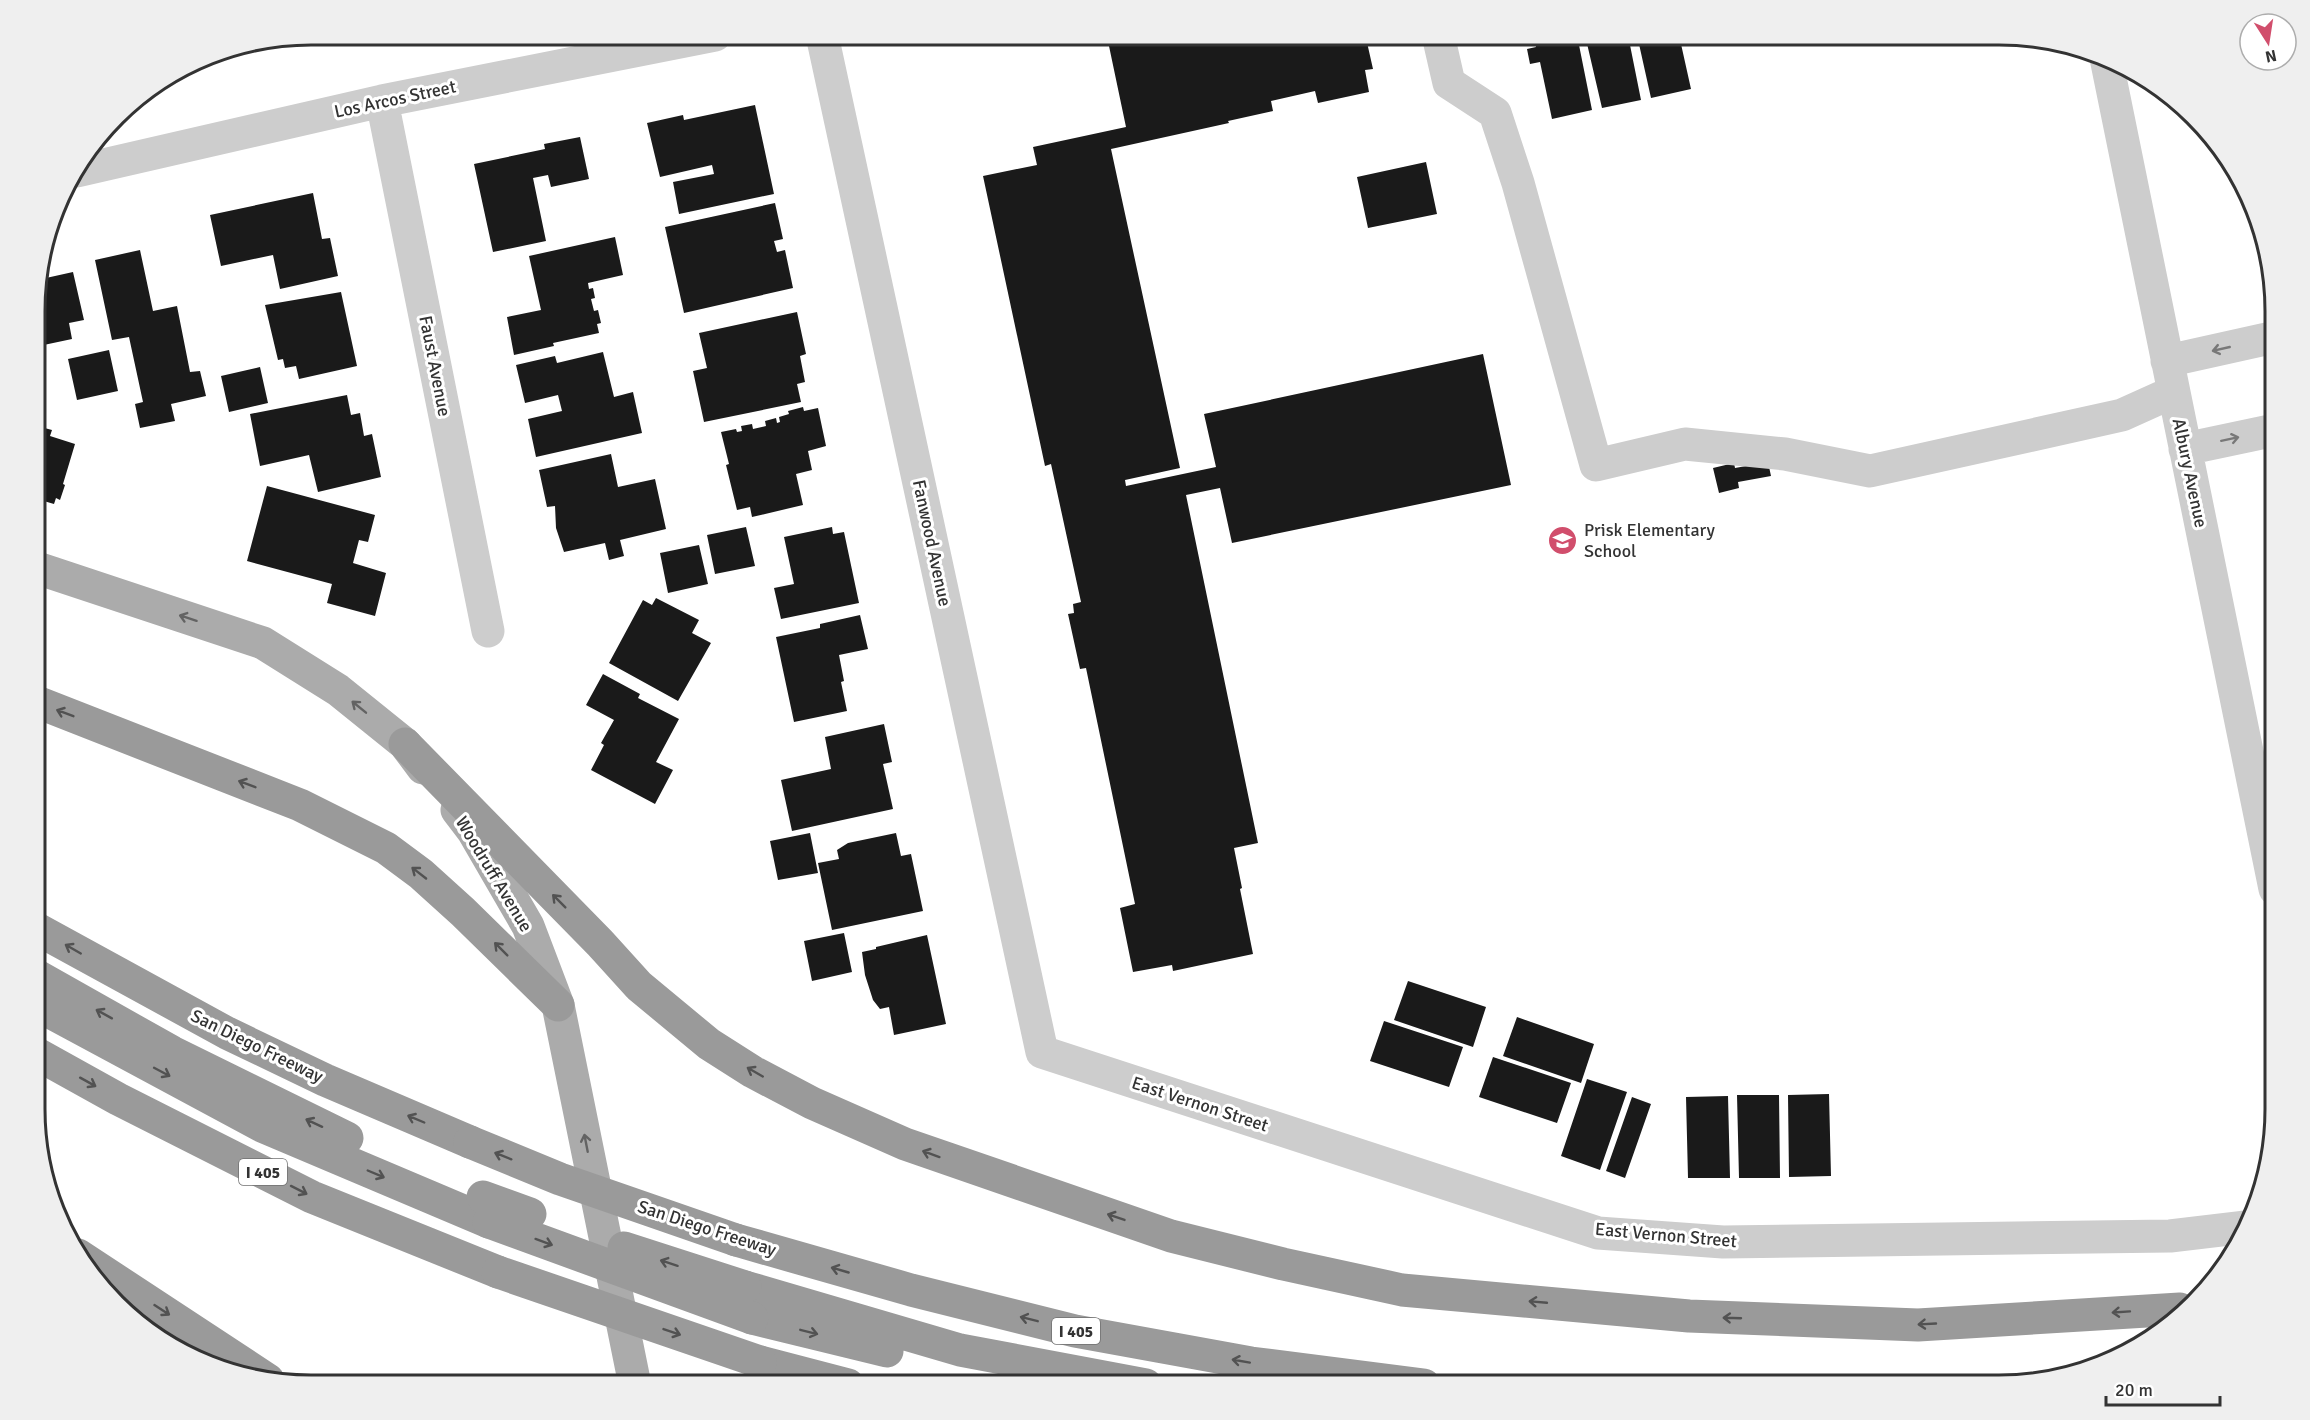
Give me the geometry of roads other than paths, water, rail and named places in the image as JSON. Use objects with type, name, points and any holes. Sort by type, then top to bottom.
[{"type":"highway","points":[[45,705],[300,805],[386,848],[421,874],[463,912],[558,1005]]},
{"type":"highway","points":[[405,744],[600,943],[639,986],[709,1044],[753,1072],[812,1103],[905,1144],[1171,1236],[1402,1290],[1689,1316],[1918,1325],[2174,1309]]},
{"type":"highway","name":"San Diego Freeway","points":[[45,933],[226,1033],[325,1080],[560,1179],[736,1240],[911,1290],[1075,1331],[1251,1363],[1345,1375]]},
{"type":"highway","points":[[45,981],[172,1052],[486,1210]]},
{"type":"highway","points":[[45,1009],[262,1126],[486,1210],[635,1252],[748,1302],[996,1375]]},
{"type":"highway","name":"I 405","points":[[45,1058],[118,1099],[312,1197],[498,1272],[760,1362],[810,1375]]},
{"type":"highway","points":[[98,1268],[249,1368]]},
{"type":"highway","points":[[748,1302],[960,1350],[1093,1375]]},
{"type":"main road","name":"Woodruff Avenue","points":[[45,571],[263,644],[338,690],[405,744],[473,831],[528,926],[558,1005],[633,1375]]},
{"type":"street","name":"Los Arcos Street","points":[[87,169],[382,101],[660,45]]},
{"type":"street","name":"Fanwood Avenue","points":[[824,45],[1042,1052]]},
{"type":"street","points":[[1440,45],[1449,83],[1495,113],[1518,183],[1596,465],[1685,444],[1785,454],[1870,471],[2122,415],[2170,376],[2265,341]]},
{"type":"street","name":"Albury Avenue","points":[[2108,68],[2265,840]]},
{"type":"street","name":"Faust Avenue","points":[[382,101],[488,631]]},
{"type":"street","points":[[2185,449],[2265,432]]},
{"type":"street","name":"East Vernon Street","points":[[1042,1052],[1598,1233],[1723,1242],[2170,1236],[2237,1228]]},
{"type":"place","name":"Prisk Elementary School","points":[[1563,540]]}]
